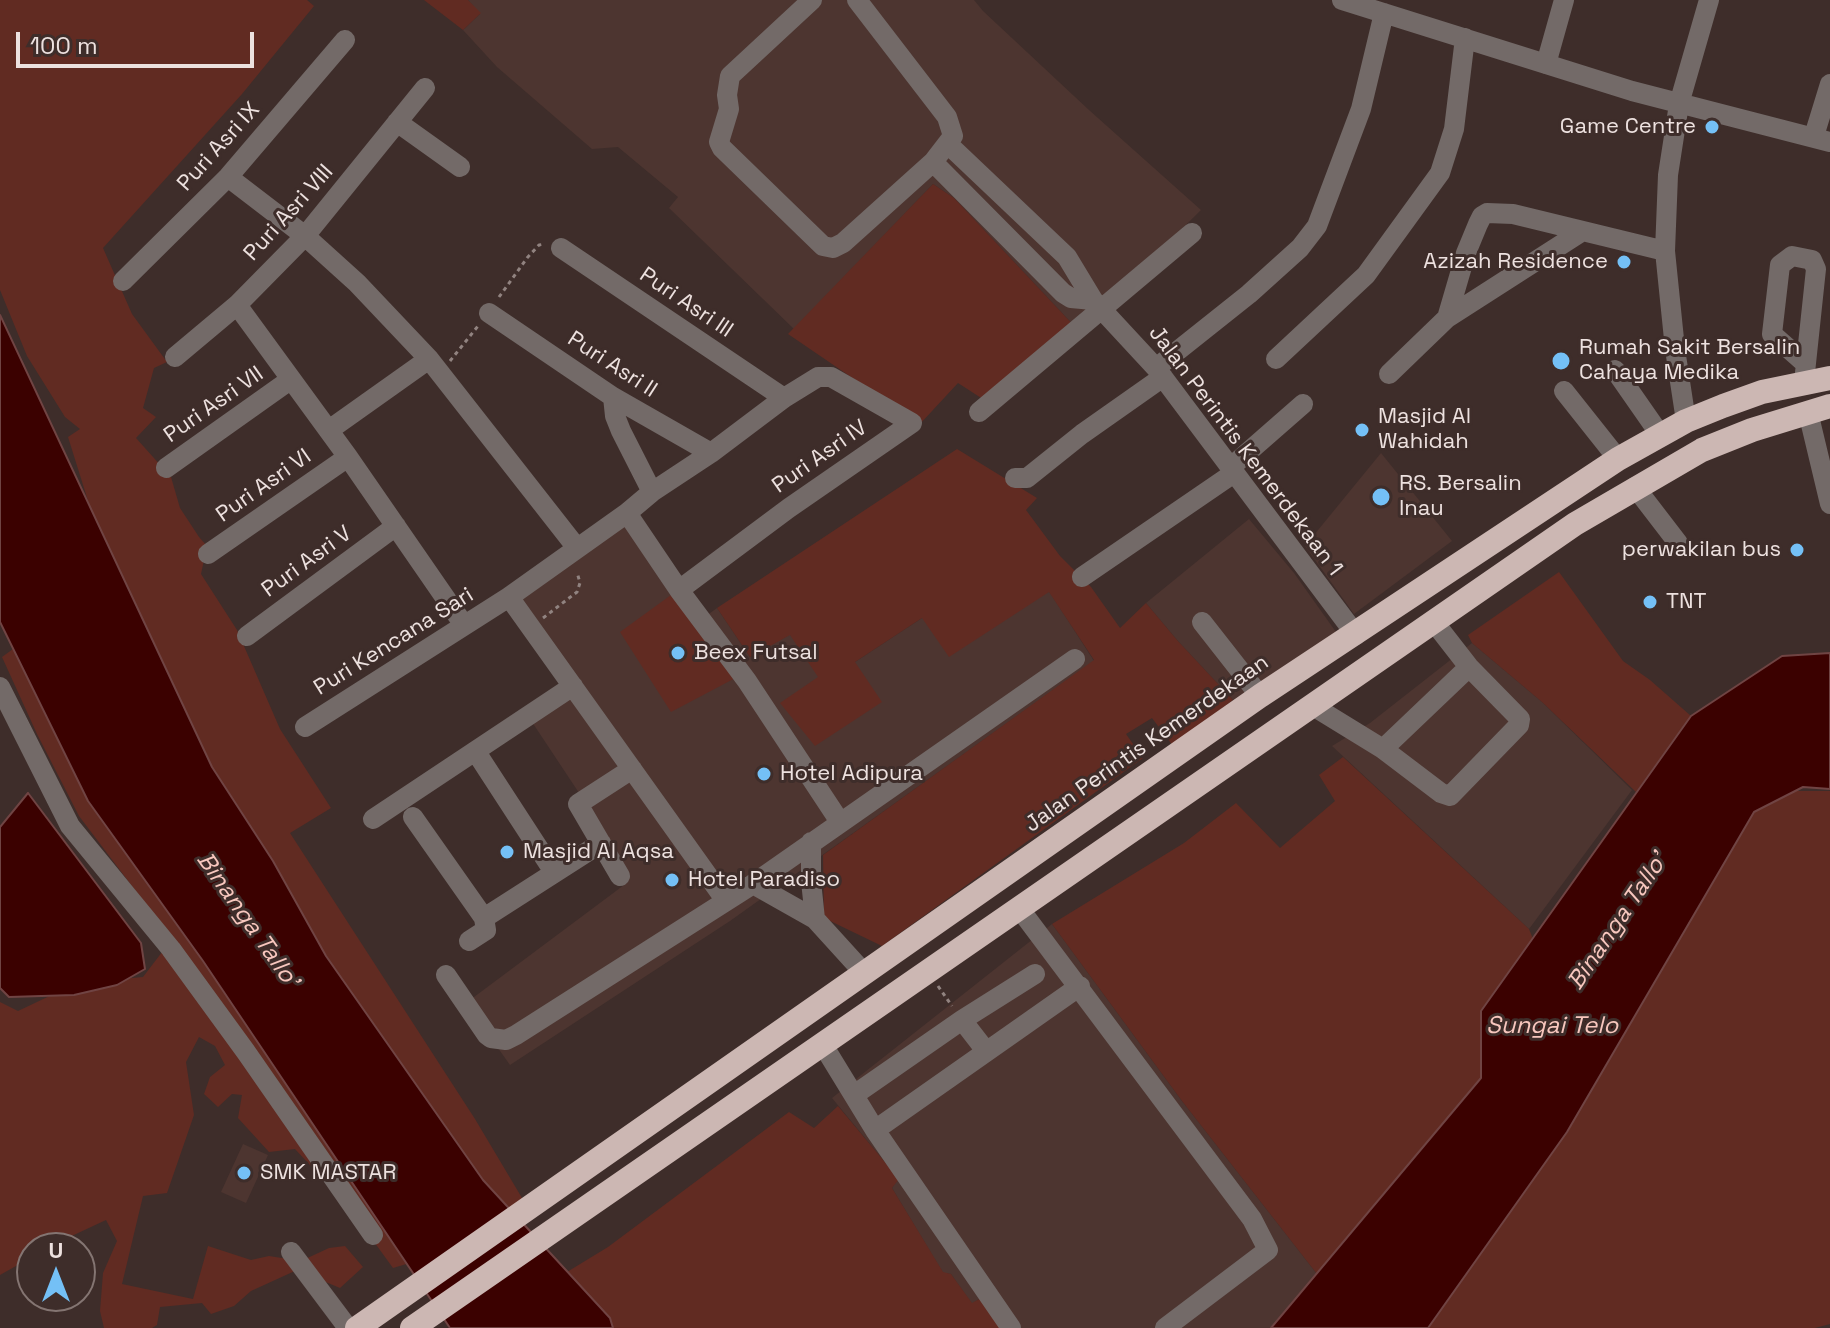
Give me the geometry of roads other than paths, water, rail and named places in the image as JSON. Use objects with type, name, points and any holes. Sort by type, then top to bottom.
[{"type":"highway","name":"Jalan Perintis Kemerdekaan","points":[[357,1328],[1260,696],[1618,459],[1686,421],[1805,373],[1830,378]]},
{"type":"highway","points":[[420,1322],[1507,571],[1635,487],[1702,450],[1752,430],[1823,412]]},
{"type":"highway","points":[[1489,544],[1507,571]]},
{"type":"street","points":[[812,0],[730,76],[727,95],[729,109],[720,137],[722,148],[823,246],[833,248],[843,243],[933,162],[953,136],[947,117],[857,0]]},
{"type":"street","points":[[1342,0],[1679,104],[1822,139],[1830,84]]},
{"type":"street","points":[[1546,64],[1564,0]]},
{"type":"street","points":[[1686,421],[1665,251],[1668,175],[1679,104],[1709,0]]},
{"type":"street","points":[[1015,478],[1027,478],[1160,372],[1300,248],[1317,226],[1361,109],[1384,13]]},
{"type":"street","points":[[1276,359],[1366,275],[1440,173],[1453,137],[1465,38]]},
{"type":"street","name":"Puri Asri IX","points":[[123,281],[228,177],[345,40]]},
{"type":"street","name":"Puri Asri VIII","points":[[175,357],[237,305],[305,236],[425,88]]},
{"type":"street","points":[[397,122],[460,167]]},
{"type":"street","name":"Jalan Perintis Kemerdekaan 1","points":[[949,145],[1067,257],[1097,304],[1160,372],[1356,635]]},
{"type":"street","name":"Jalan Perintis Kemerdekaan 1","points":[[933,162],[1063,293],[1097,304]]},
{"type":"street","points":[[228,177],[305,236],[357,283],[429,359],[573,551]]},
{"type":"street","points":[[1447,318],[1466,253],[1482,216],[1493,211],[1665,251]]},
{"type":"street","points":[[1389,374],[1447,318],[1581,232]]},
{"type":"street","points":[[979,412],[1097,304],[1192,233]]},
{"type":"street","name":"Puri Asri III","points":[[561,248],[784,398]]},
{"type":"street","points":[[1792,256],[1812,260],[1816,269],[1805,373],[1772,334],[1780,265],[1792,256]]},
{"type":"street","points":[[237,305],[329,430],[464,625]]},
{"type":"street","name":"Puri Asri II","points":[[489,313],[613,397],[711,453]]},
{"type":"street","points":[[329,430],[429,359]]},
{"type":"street","points":[[1615,370],[1661,436]]},
{"type":"street","name":"Puri Kencana Sari","points":[[305,727],[509,597],[784,398],[818,377],[827,376]]},
{"type":"street","name":"Puri Asri IV","points":[[679,590],[789,508],[912,423],[827,376]]},
{"type":"street","name":"Puri Asri VII","points":[[166,468],[290,380]]},
{"type":"street","points":[[1564,391],[1618,459]]},
{"type":"street","points":[[613,397],[615,416],[621,431],[652,492]]},
{"type":"street","points":[[1082,577],[1233,470],[1303,404]]},
{"type":"street","points":[[1823,412],[1830,504]]},
{"type":"street","name":"Puri Asri VI","points":[[208,554],[348,457]]},
{"type":"street","points":[[1635,487],[1678,543]]},
{"type":"street","points":[[627,513],[679,590],[747,681],[840,822]]},
{"type":"street","name":"Puri Asri V","points":[[247,636],[396,526]]},
{"type":"street","points":[[509,597],[726,901]]},
{"type":"street","points":[[1202,622],[1260,696]]},
{"type":"street","points":[[1313,706],[1383,749],[1441,793],[1450,796],[1520,722],[1520,716],[1469,667],[1434,622]]},
{"type":"street","points":[[446,975],[487,1035],[506,1040],[753,884],[1075,659]]},
{"type":"street","points":[[1383,749],[1469,667]]},
{"type":"street","points":[[373,819],[573,686]]},
{"type":"street","points":[[0,687],[70,826],[171,949],[373,1235]]},
{"type":"street","points":[[476,752],[554,872]]},
{"type":"street","points":[[620,876],[578,804],[632,769]]},
{"type":"street","points":[[413,817],[484,918],[486,930],[469,941]]},
{"type":"street","points":[[811,842],[815,919]]},
{"type":"street","points":[[484,918],[601,843]]},
{"type":"street","points":[[753,884],[815,919],[865,974]]},
{"type":"street","points":[[1019,908],[1252,1219],[1268,1250],[1165,1328]]},
{"type":"street","points":[[854,1095],[1035,974]]},
{"type":"street","points":[[875,1130],[1080,986]]},
{"type":"street","points":[[962,1020],[986,1051]]},
{"type":"street","points":[[823,1045],[875,1130],[1011,1328]]},
{"type":"street","points":[[291,1252],[348,1328]]},
{"type":"water","name":"Binanga Tallo'","points":[[0,315],[212,767],[273,861],[326,956],[483,1180],[610,1318],[613,1328],[450,1328],[203,961],[88,801],[0,622]]},
{"type":"water","name":"Sungai Telo","points":[[1830,653],[1830,789],[1803,787],[1754,812],[1567,1132],[1428,1328],[1271,1328],[1481,1078],[1481,1011],[1691,716],[1782,656]]},
{"type":"water","points":[[28,793],[141,943],[145,969],[117,985],[74,995],[9,997],[0,988],[0,827]]},
{"type":"place","name":"Game Centre","points":[[1712,127]]},
{"type":"place","name":"Azizah Residence","points":[[1624,262]]},
{"type":"place","name":"Rumah Sakit Bersalin Cahaya Medika","points":[[1561,361]]},
{"type":"place","name":"Masjid Al Wahidah","points":[[1362,430]]},
{"type":"place","name":"RS. Bersalin Inau","points":[[1381,497]]},
{"type":"place","name":"perwakilan bus","points":[[1797,550]]},
{"type":"place","name":"TNT","points":[[1650,602]]},
{"type":"place","name":"Beex Futsal","points":[[678,653]]},
{"type":"place","name":"Hotel Adipura","points":[[764,774]]},
{"type":"place","name":"Masjid Al Aqsa","points":[[507,852]]},
{"type":"place","name":"Hotel Paradiso","points":[[672,880]]},
{"type":"place","name":"SMK MASTAR","points":[[244,1173]]}]
